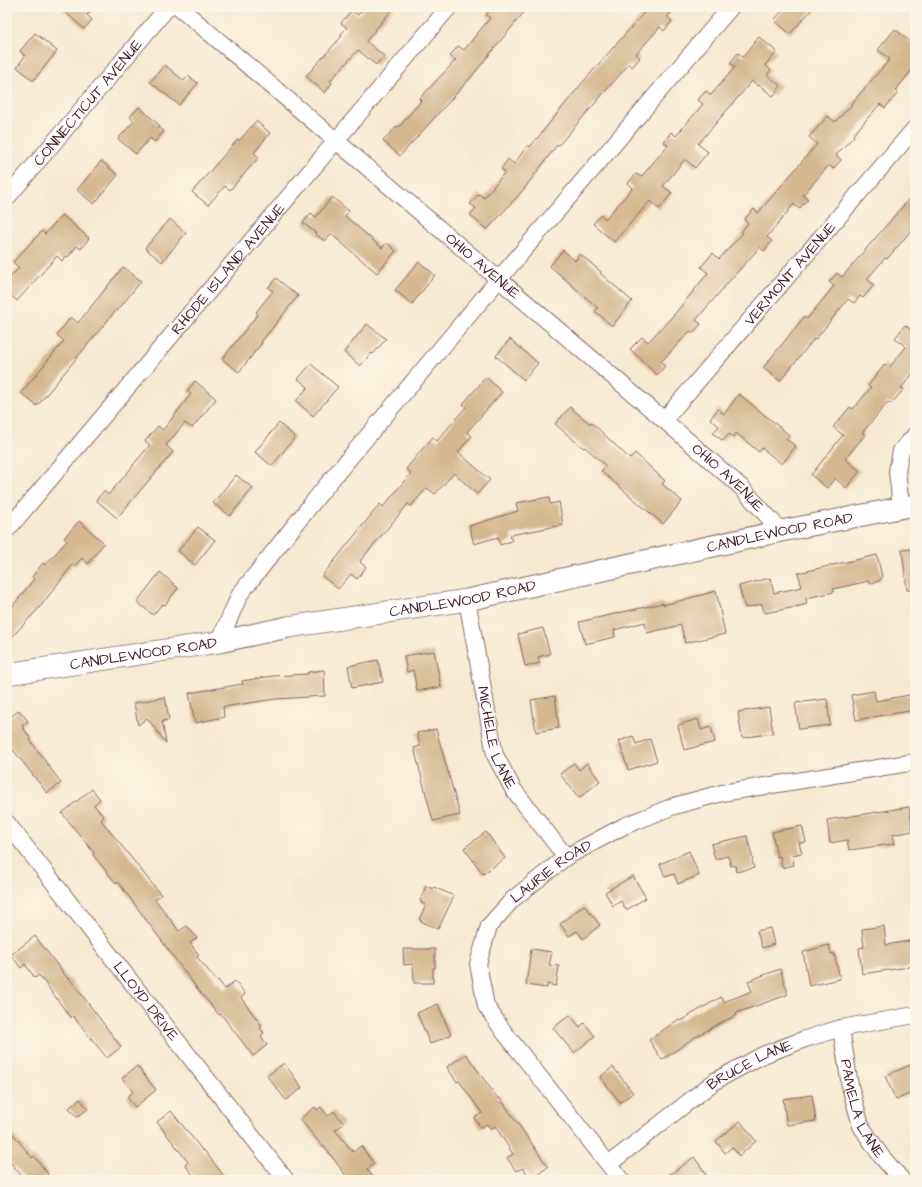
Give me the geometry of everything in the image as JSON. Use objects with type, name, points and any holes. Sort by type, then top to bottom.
[{"type":"street","name":"CONNECTICUT AVENUE","points":[[7,198],[168,7]]},
{"type":"street","name":"OHIO AVENUE","points":[[179,7],[741,487],[781,531]]},
{"type":"street","name":"RHODE ISLAND AVENUE","points":[[7,530],[449,7]]},
{"type":"street","points":[[219,642],[240,594],[331,480],[499,279],[731,7]]},
{"type":"street","name":"VERMONT AVENUE","points":[[664,420],[915,128]]},
{"type":"street","points":[[908,506],[897,471],[901,451],[915,435]]},
{"type":"street","name":"CANDLEWOOD ROAD","points":[[7,674],[219,642],[288,627],[467,600],[781,531],[908,506]]},
{"type":"street","name":"MICHELE LANE","points":[[467,600],[494,755],[514,789],[566,857]]},
{"type":"street","name":"LAURIE ROAD","points":[[621,1180],[504,1032],[486,1006],[478,964],[489,926],[513,900],[566,857],[624,826],[674,806],[722,793],[915,762]]},
{"type":"street","name":"LLOYD DRIVE","points":[[7,823],[286,1180]]},
{"type":"street","name":"BRUCE LANE","points":[[608,1164],[715,1081],[762,1055],[805,1039],[841,1028],[915,1015]]},
{"type":"street","name":"PAMELA LANE","points":[[841,1028],[850,1086],[861,1126],[881,1156],[902,1180]]},
{"type":"building","points":[[60,7],[94,7],[87,15],[92,20],[84,29]]},
{"type":"building","points":[[365,7],[394,7],[366,41],[384,56],[376,65],[358,50],[330,81],[332,83],[325,93],[306,76],[342,36],[340,35],[347,28],[341,23],[352,10],[358,15]]},
{"type":"building","points":[[492,7],[528,7],[472,76],[400,156],[383,141],[397,126],[399,127],[421,101],[419,99],[456,60],[450,56],[458,46],[464,50],[490,18],[486,15]]},
{"type":"building","points":[[649,7],[676,7],[667,17],[672,21],[664,31],[660,27],[636,54],[640,58],[632,67],[629,64],[558,146],[557,145],[524,189],[487,230],[470,215],[476,208],[470,204],[479,194],[484,198],[505,172],[501,169],[508,159],[514,164],[528,145],[530,147],[583,82]]},
{"type":"building","points":[[786,7],[814,7],[790,34],[774,20]]},
{"type":"building","points":[[895,29],[915,46],[915,66],[895,91],[898,93],[885,108],[880,104],[853,135],[854,136],[836,155],[841,160],[833,169],[829,165],[803,195],[808,199],[799,209],[794,204],[767,237],[772,241],[764,251],[760,247],[731,279],[696,320],[701,324],[693,333],[690,331],[661,362],[665,366],[657,375],[630,349],[642,337],[648,342],[673,316],[708,273],[701,267],[713,253],[719,259],[743,233],[741,232],[748,223],[744,220],[754,209],[758,213],[817,144],[809,137],[828,116],[835,122],[852,105],[851,104],[890,59],[878,50]]},
{"type":"building","points":[[35,33],[57,51],[33,81],[17,67],[25,56],[20,51]]},
{"type":"building","points":[[759,37],[777,52],[765,65],[771,70],[767,75],[781,86],[773,96],[752,81],[698,144],[708,152],[695,168],[685,159],[663,186],[672,193],[659,209],[650,201],[614,242],[593,224],[601,215],[605,219],[633,188],[628,183],[636,174],[641,177],[668,145],[664,142],[671,132],[676,136],[703,104],[698,100],[706,91],[711,95],[735,67],[730,63],[738,53],[743,57]]},
{"type":"building","points":[[165,65],[184,81],[188,76],[198,83],[179,105],[150,82]]},
{"type":"building","points":[[139,107],[160,126],[158,127],[164,131],[155,142],[150,138],[136,154],[118,139],[134,121],[130,117]]},
{"type":"building","points":[[256,121],[270,133],[254,153],[259,157],[230,190],[225,186],[208,205],[192,192],[238,139],[239,141]]},
{"type":"building","points":[[101,161],[118,175],[94,204],[77,190]]},
{"type":"building","points":[[915,192],[915,226],[887,259],[885,258],[867,279],[874,285],[863,298],[860,296],[854,303],[848,299],[780,381],[763,368],[804,317],[807,319],[834,286],[829,282],[837,273],[842,277]]},
{"type":"building","points":[[332,197],[349,211],[345,216],[382,248],[387,243],[396,251],[377,273],[331,234],[325,241],[303,223],[311,213],[316,217]]},
{"type":"building","points":[[62,215],[89,238],[81,249],[77,246],[68,257],[66,256],[62,261],[57,256],[17,301],[7,292],[7,280],[19,268],[13,262],[42,231],[45,234]]},
{"type":"building","points":[[170,219],[186,233],[162,262],[145,248]]},
{"type":"building","points":[[563,250],[575,261],[580,254],[632,301],[612,326],[595,311],[598,308],[550,266]]},
{"type":"building","points":[[419,262],[435,275],[412,304],[395,290]]},
{"type":"building","points":[[123,267],[141,281],[37,406],[21,393],[64,341],[57,335],[71,317],[78,323]]},
{"type":"building","points":[[276,278],[298,296],[239,372],[222,359],[258,314],[256,312],[273,291],[268,288]]},
{"type":"building","points":[[367,324],[386,339],[360,366],[344,352]]},
{"type":"building","points":[[905,325],[915,333],[915,371],[901,388],[904,389],[891,404],[888,402],[862,433],[865,435],[845,459],[860,471],[846,488],[835,478],[827,488],[811,475],[843,435],[833,427],[850,407],[853,409],[871,388],[868,386],[885,364],[889,368],[906,347],[895,338]]},
{"type":"building","points":[[510,339],[538,363],[524,380],[496,356]]},
{"type":"building","points":[[311,364],[338,387],[313,416],[296,401],[308,387],[298,379]]},
{"type":"building","points":[[486,377],[502,392],[467,432],[472,436],[458,452],[490,480],[477,494],[454,473],[435,494],[427,488],[411,506],[408,504],[361,560],[360,562],[366,567],[357,579],[351,574],[338,589],[322,576],[380,504],[383,507],[411,473],[406,469],[425,446],[433,437],[437,441],[466,407],[463,404]]},
{"type":"building","points":[[195,381],[216,399],[192,428],[185,423],[166,445],[173,452],[117,518],[96,500],[104,491],[108,495],[134,465],[150,445],[145,441],[158,426],[163,430],[191,394],[187,391]]},
{"type":"building","points":[[739,394],[789,435],[786,439],[796,446],[782,464],[762,448],[759,452],[736,433],[733,437],[729,434],[723,441],[713,433],[719,426],[710,419],[718,409],[724,414]]},
{"type":"building","points":[[570,407],[590,424],[591,422],[630,459],[635,453],[665,481],[662,484],[682,501],[663,524],[601,471],[606,466],[585,447],[582,447],[555,424]]},
{"type":"building","points":[[279,423],[295,437],[272,466],[255,452]]},
{"type":"building","points":[[236,475],[253,488],[230,516],[213,503]]},
{"type":"building","points":[[549,497],[550,504],[559,502],[563,525],[510,535],[512,541],[500,545],[498,537],[474,544],[469,526],[518,511],[516,503]]},
{"type":"building","points":[[79,521],[104,543],[88,564],[82,558],[75,566],[73,564],[40,607],[7,642],[7,613],[34,579],[32,577],[43,563],[45,565],[67,541],[64,538]]},
{"type":"building","points":[[198,527],[215,540],[195,565],[178,551]]},
{"type":"building","points":[[915,549],[915,590],[907,590],[902,550]]},
{"type":"building","points":[[877,555],[882,577],[879,581],[869,584],[869,581],[833,589],[834,592],[806,598],[807,604],[791,608],[764,613],[762,604],[745,608],[739,586],[770,578],[774,593],[802,587],[798,573]]},
{"type":"building","points":[[160,572],[178,588],[165,605],[162,604],[153,615],[137,602]]},
{"type":"building","points":[[716,591],[725,634],[685,643],[681,625],[647,633],[645,622],[614,630],[615,637],[585,644],[579,622],[663,603],[664,605]]},
{"type":"building","points":[[543,628],[550,654],[538,657],[540,663],[525,666],[518,634]]},
{"type":"building","points":[[434,651],[441,687],[417,691],[413,670],[407,672],[404,656]]},
{"type":"building","points":[[378,660],[383,682],[352,688],[348,666]]},
{"type":"building","points":[[324,670],[325,696],[276,699],[223,707],[224,717],[195,723],[189,693],[243,684],[242,681],[273,676],[308,674],[308,672]]},
{"type":"building","points":[[874,691],[876,701],[915,694],[915,710],[856,720],[851,695]]},
{"type":"building","points":[[555,696],[559,728],[536,732],[531,700]]},
{"type":"building","points":[[165,697],[169,720],[162,721],[166,743],[147,718],[138,725],[134,703]]},
{"type":"building","points":[[827,699],[830,725],[799,729],[795,703]]},
{"type":"building","points":[[769,707],[773,733],[742,738],[738,712]]},
{"type":"building","points":[[19,710],[28,721],[22,726],[31,739],[30,740],[61,783],[47,793],[7,742],[7,720]]},
{"type":"building","points":[[698,719],[701,730],[711,727],[715,742],[684,750],[678,725]]},
{"type":"building","points":[[436,729],[460,815],[433,821],[414,748],[420,746],[417,733]]},
{"type":"building","points":[[633,736],[636,744],[650,739],[657,761],[628,770],[619,741]]},
{"type":"building","points":[[574,763],[579,770],[587,763],[600,781],[579,798],[560,774]]},
{"type":"building","points":[[92,789],[100,799],[94,805],[104,817],[101,820],[161,895],[155,899],[179,931],[187,926],[197,938],[190,943],[199,955],[197,957],[225,989],[235,981],[245,994],[241,998],[262,1026],[260,1028],[264,1033],[261,1036],[267,1045],[253,1056],[221,1014],[219,1015],[196,987],[118,882],[116,883],[93,855],[94,853],[62,813]]},
{"type":"building","points":[[909,807],[913,831],[892,835],[894,844],[849,850],[847,840],[830,843],[827,820]]},
{"type":"building","points":[[802,826],[806,842],[799,843],[802,853],[792,855],[794,865],[782,868],[780,856],[777,857],[772,832]]},
{"type":"building","points":[[486,832],[505,858],[483,874],[464,848]]},
{"type":"building","points":[[747,836],[754,868],[736,872],[735,865],[731,866],[728,856],[715,859],[711,844]]},
{"type":"building","points":[[689,851],[699,875],[678,884],[674,874],[665,877],[660,864]]},
{"type":"building","points":[[633,876],[646,898],[626,910],[621,901],[613,906],[605,892]]},
{"type":"building","points":[[426,886],[433,889],[434,887],[454,896],[438,929],[420,921],[421,920],[419,919],[426,905],[420,901]]},
{"type":"building","points":[[584,905],[600,925],[583,939],[577,931],[569,936],[560,924]]},
{"type":"building","points":[[884,926],[886,945],[915,940],[915,966],[862,974],[859,948],[864,947],[862,929]]},
{"type":"building","points":[[770,928],[774,944],[762,948],[757,931]]},
{"type":"building","points":[[35,936],[121,1047],[107,1058],[73,1016],[71,1018],[39,975],[35,978],[25,964],[21,968],[11,955]]},
{"type":"building","points":[[829,945],[831,954],[834,953],[840,979],[809,986],[803,952]]},
{"type":"building","points":[[403,949],[435,949],[433,983],[414,983],[413,964],[404,965]]},
{"type":"building","points":[[531,949],[552,952],[549,965],[559,966],[556,986],[547,984],[547,988],[526,985]]},
{"type":"building","points":[[780,969],[787,990],[787,995],[736,1013],[737,1015],[692,1039],[662,1060],[649,1040],[679,1019],[680,1021],[721,997],[724,1002],[752,991],[748,981]]},
{"type":"building","points":[[438,1004],[451,1035],[430,1044],[417,1013]]},
{"type":"building","points":[[570,1015],[580,1027],[584,1023],[595,1036],[574,1053],[553,1028]]},
{"type":"building","points":[[466,1054],[498,1099],[500,1098],[548,1167],[531,1179],[523,1168],[516,1171],[507,1158],[513,1154],[495,1126],[491,1129],[487,1124],[481,1128],[474,1118],[482,1113],[459,1081],[457,1082],[448,1069],[447,1067]]},
{"type":"building","points":[[284,1063],[302,1088],[286,1100],[267,1076]]},
{"type":"building","points":[[915,1063],[915,1091],[896,1100],[885,1076]]},
{"type":"building","points":[[137,1066],[156,1090],[135,1107],[127,1097],[133,1092],[122,1078]]},
{"type":"building","points":[[613,1067],[633,1093],[620,1102],[600,1077]]},
{"type":"building","points":[[812,1095],[816,1121],[787,1125],[783,1099]]},
{"type":"building","points":[[80,1099],[88,1109],[77,1117],[69,1108]]},
{"type":"building","points":[[315,1107],[317,1110],[321,1107],[328,1116],[334,1111],[344,1124],[335,1130],[353,1152],[361,1146],[374,1164],[367,1169],[375,1180],[349,1180],[324,1146],[323,1147],[300,1119]]},
{"type":"building","points":[[171,1111],[227,1180],[197,1180],[185,1165],[188,1162],[157,1122]]},
{"type":"building","points":[[740,1121],[756,1141],[739,1156],[732,1147],[725,1153],[716,1141]]},
{"type":"building","points":[[7,1126],[32,1158],[34,1156],[48,1174],[42,1180],[25,1180],[7,1158]]},
{"type":"building","points":[[694,1157],[706,1174],[697,1180],[663,1180]]}]
